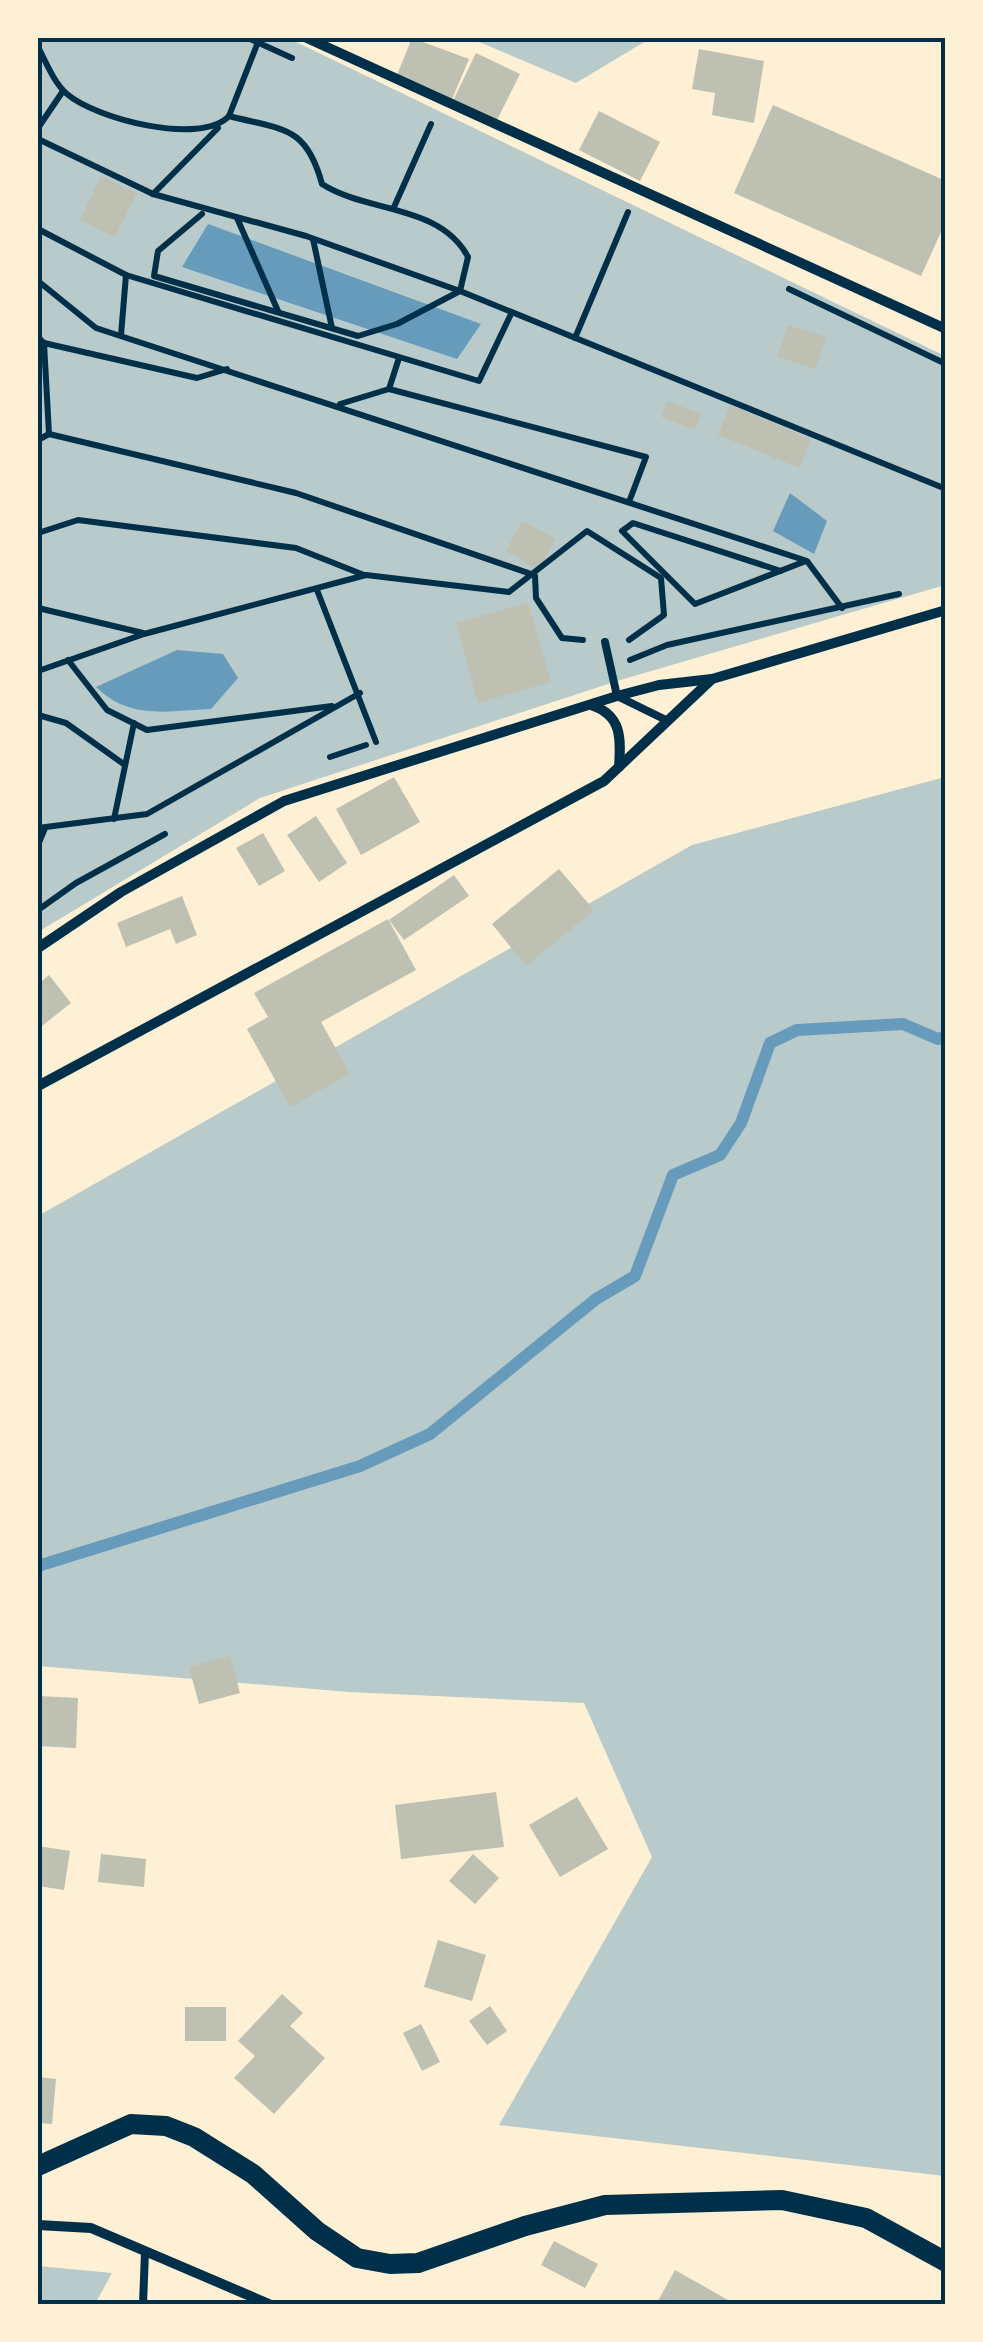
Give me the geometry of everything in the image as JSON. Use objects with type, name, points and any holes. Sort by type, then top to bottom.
[{"type":"main road","points":[[38,2166],[131,2124],[166,2126],[194,2137],[252,2174],[317,2231],[356,2258],[390,2264],[418,2263],[525,2226],[606,2205],[782,2200],[866,2218],[946,2262]]},
{"type":"street","points":[[307,38],[946,329]]},
{"type":"street","points":[[38,948],[121,892],[284,801],[617,696],[659,684],[712,679],[946,610]]},
{"type":"street","points":[[38,1086],[604,781],[712,679]]},
{"type":"street","points":[[591,705],[612,716],[620,729],[618,768]]},
{"type":"street","points":[[38,2226],[91,2228],[268,2304]]},
{"type":"lane","points":[[605,642],[617,696],[666,720]]},
{"type":"lane","points":[[143,2304],[145,2252]]},
{"type":"path","points":[[152,194],[229,116],[258,42]]},
{"type":"path","points":[[38,47],[63,91],[85,108],[191,133],[219,127]]},
{"type":"path","points":[[38,128],[63,91]]},
{"type":"path","points":[[202,214],[158,250],[154,276],[358,336],[398,324],[460,291],[468,258],[457,237],[394,207],[343,198],[322,184],[312,150],[295,133],[229,116]]},
{"type":"path","points":[[394,207],[431,124]]},
{"type":"path","points":[[38,139],[152,194],[312,238],[460,291],[946,489]]},
{"type":"path","points":[[575,338],[628,212]]},
{"type":"path","points":[[236,216],[279,313]]},
{"type":"path","points":[[38,229],[126,275],[479,382],[511,314]]},
{"type":"path","points":[[312,238],[332,328]]},
{"type":"path","points":[[121,335],[126,275]]},
{"type":"path","points":[[38,280],[96,328],[228,368],[807,561],[842,608]]},
{"type":"path","points":[[49,434],[41,340],[197,378],[228,368]]},
{"type":"path","points":[[389,389],[399,358]]},
{"type":"path","points":[[337,405],[389,389],[646,457],[629,503]]},
{"type":"path","points":[[38,406],[47,415]]},
{"type":"path","points":[[38,440],[49,434],[296,494],[535,576]]},
{"type":"path","points":[[38,531],[48,534],[78,520],[296,548],[366,575],[509,592],[535,576],[587,532],[661,578],[664,615],[623,644],[562,638],[536,598],[535,576]]},
{"type":"path","points":[[781,571],[634,523],[622,532],[695,604],[781,571],[807,561]]},
{"type":"path","points":[[38,671],[144,634],[366,575]]},
{"type":"path","points":[[317,590],[376,742]]},
{"type":"path","points":[[667,645],[911,591]]},
{"type":"path","points":[[38,608],[144,634]]},
{"type":"path","points":[[68,660],[106,710],[147,730],[338,705]]},
{"type":"path","points":[[38,845],[41,828],[147,814],[360,693]]},
{"type":"path","points":[[38,714],[66,722],[126,764]]},
{"type":"path","points":[[114,819],[134,723]]},
{"type":"shaded area","points":[[38,38],[288,38],[945,356],[945,585],[617,681],[260,798],[38,932]]},
{"type":"shaded area","points":[[470,38],[651,38],[576,83]]},
{"type":"shaded area","points":[[945,777],[945,2176],[499,2125],[652,1857],[584,1703],[349,1692],[38,1666],[38,1216],[692,845]]},
{"type":"shaded area","points":[[38,2266],[112,2273],[95,2304],[38,2304]]},
{"type":"water","points":[[208,224],[481,324],[457,359],[182,267]]},
{"type":"water","points":[[790,493],[827,521],[814,554],[773,531]]},
{"type":"water","points":[[177,650],[223,654],[238,678],[211,709],[135,709],[109,698],[96,687]]},
{"type":"building","points":[[412,38],[469,59],[450,104],[395,80]]},
{"type":"building","points":[[699,49],[764,61],[754,123],[712,115],[715,93],[692,89]]},
{"type":"building","points":[[476,53],[520,74],[493,128],[450,107]]},
{"type":"building","points":[[773,105],[946,181],[946,221],[921,276],[734,193]]},
{"type":"building","points":[[599,111],[660,142],[640,181],[579,150]]},
{"type":"building","points":[[101,176],[137,193],[115,237],[80,220]]},
{"type":"building","points":[[788,325],[826,337],[815,369],[777,357]]},
{"type":"building","points":[[667,401],[701,414],[695,430],[661,417]]},
{"type":"building","points":[[730,405],[811,439],[800,468],[718,435]]},
{"type":"building","points":[[522,521],[556,539],[539,570],[506,551]]},
{"type":"building","points":[[528,603],[551,682],[478,703],[456,623]]},
{"type":"building","points":[[394,777],[420,822],[361,855],[336,809]]},
{"type":"building","points":[[316,816],[347,863],[319,882],[287,835]]},
{"type":"building","points":[[263,833],[285,871],[259,886],[236,848]]},
{"type":"building","points":[[559,869],[594,910],[526,966],[492,924]]},
{"type":"building","points":[[454,875],[469,896],[404,940],[389,920]]},
{"type":"building","points":[[182,896],[197,935],[176,944],[170,929],[126,947],[117,923]]},
{"type":"building","points":[[388,919],[416,970],[321,1022],[350,1074],[290,1107],[247,1029],[268,1017],[254,993]]},
{"type":"building","points":[[49,975],[71,1003],[38,1029],[38,984]]},
{"type":"building","points":[[230,1656],[240,1693],[199,1704],[189,1667]]},
{"type":"building","points":[[38,1696],[78,1698],[76,1748],[38,1746]]},
{"type":"building","points":[[496,1792],[504,1847],[401,1859],[395,1805]]},
{"type":"building","points":[[577,1797],[608,1849],[560,1877],[529,1825]]},
{"type":"building","points":[[38,1846],[70,1851],[64,1890],[38,1886]]},
{"type":"building","points":[[101,1854],[146,1859],[144,1887],[98,1882]]},
{"type":"building","points":[[473,1854],[499,1878],[475,1904],[449,1881]]},
{"type":"building","points":[[438,1940],[486,1955],[472,2001],[424,1987]]},
{"type":"building","points":[[282,1994],[303,2013],[290,2026],[325,2058],[274,2114],[234,2078],[255,2056],[238,2041]]},
{"type":"building","points":[[490,2006],[507,2031],[487,2045],[469,2021]]},
{"type":"building","points":[[185,2007],[226,2007],[226,2041],[185,2041]]},
{"type":"building","points":[[421,2024],[440,2062],[422,2071],[403,2033]]},
{"type":"building","points":[[38,2077],[56,2079],[52,2124],[38,2123]]},
{"type":"building","points":[[554,2241],[598,2264],[585,2288],[541,2265]]},
{"type":"building","points":[[675,2270],[735,2304],[657,2303]]},
{"type":"waterway","points":[[38,1566],[360,1466],[430,1434],[596,1299],[635,1276],[673,1175],[720,1155],[741,1123],[770,1043],[797,1030],[903,1024],[938,1039],[946,1036]]}]
